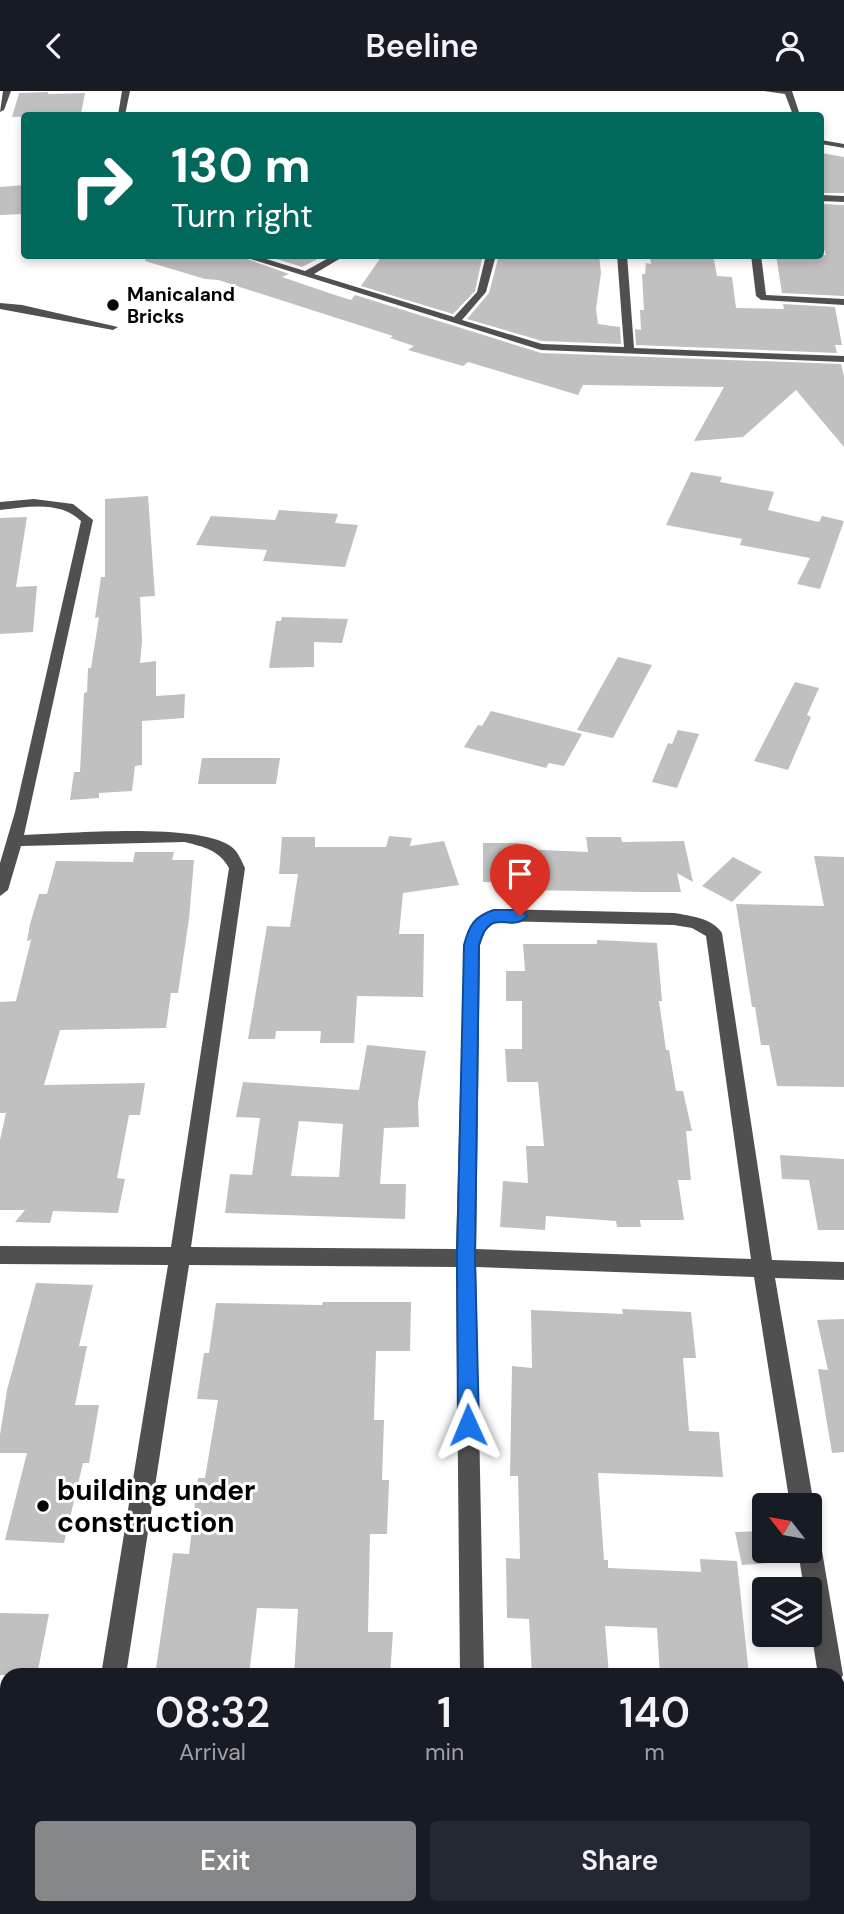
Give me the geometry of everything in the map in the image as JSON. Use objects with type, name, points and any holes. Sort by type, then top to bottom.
[{"type":"street","points":[[0,110],[7,91]]},
{"type":"street","points":[[122,112],[126,91]]},
{"type":"street","points":[[768,91],[788,91],[795,112]]},
{"type":"street","points":[[824,143],[844,146]]},
{"type":"street","points":[[824,198],[844,199]]},
{"type":"street","points":[[255,259],[541,347],[844,359]]},
{"type":"street","points":[[306,275],[335,259]]},
{"type":"street","points":[[456,320],[474,304],[485,289],[490,259]]},
{"type":"street","points":[[622,259],[629,352]]},
{"type":"street","points":[[756,259],[761,296],[764,298],[844,302]]},
{"type":"street","points":[[0,306],[113,327]]},
{"type":"street","points":[[0,506],[49,503],[82,513],[86,520],[14,841],[0,890]]},
{"type":"street","points":[[14,841],[185,837],[216,845],[229,853],[237,868],[180,1256],[114,1668]]},
{"type":"street","points":[[472,1668],[466,1258],[472,945],[477,928],[483,920],[494,915],[674,919],[696,923],[713,933],[763,1269],[801,1493]]},
{"type":"street","points":[[0,1255],[466,1258],[844,1271]]},
{"type":"street","points":[[812,1563],[830,1668]]},
{"type":"building","points":[[19,93],[85,93],[81,112],[21,112],[21,117],[12,117]]},
{"type":"building","points":[[824,154],[844,157],[844,193],[824,193]]},
{"type":"building","points":[[21,185],[21,214],[0,215],[0,187]]},
{"type":"building","points":[[824,204],[844,205],[844,296],[782,293],[777,259],[824,259]]},
{"type":"building","points":[[247,259],[289,274],[282,277],[335,295],[351,300],[355,295],[541,353],[841,364],[844,376],[844,447],[796,390],[743,437],[694,441],[724,387],[583,385],[578,395],[468,362],[463,366],[408,350],[414,346],[390,338],[393,336],[218,280],[205,279],[145,261]]},
{"type":"building","points":[[277,259],[317,259],[302,267]]},
{"type":"building","points":[[380,259],[482,259],[475,291],[453,314],[361,286]]},
{"type":"building","points":[[498,259],[599,259],[601,273],[596,309],[598,324],[620,327],[621,344],[542,341],[467,319],[489,293]]},
{"type":"building","points":[[650,259],[714,259],[717,276],[732,277],[736,308],[784,309],[783,304],[835,307],[842,345],[835,345],[837,353],[636,345],[635,329],[641,330],[640,310],[644,310],[642,274],[645,274],[646,263],[651,264]]},
{"type":"building","points":[[691,472],[722,477],[720,482],[774,492],[768,510],[819,522],[822,516],[844,521],[820,589],[797,584],[810,558],[740,545],[742,539],[666,525]]},
{"type":"building","points":[[148,496],[155,596],[140,597],[140,663],[156,661],[156,696],[185,694],[184,718],[142,721],[142,765],[135,766],[132,791],[99,793],[99,798],[70,800],[74,772],[80,772],[84,693],[87,692],[88,668],[91,668],[99,617],[95,618],[101,577],[105,577],[105,499]]},
{"type":"building","points":[[279,510],[338,514],[335,523],[358,525],[345,567],[263,561],[267,550],[196,545],[211,516],[275,520]]},
{"type":"building","points":[[27,517],[16,587],[37,586],[33,632],[0,634],[0,518]]},
{"type":"building","points":[[282,617],[348,619],[342,643],[314,642],[314,667],[269,668],[276,621],[281,621]]},
{"type":"building","points":[[618,657],[652,665],[613,738],[577,730]]},
{"type":"building","points":[[795,682],[819,688],[807,715],[811,717],[788,770],[754,761]]},
{"type":"building","points":[[491,711],[582,734],[564,766],[549,763],[546,768],[464,747]]},
{"type":"building","points":[[678,730],[699,734],[677,788],[652,782],[668,743],[672,744]]},
{"type":"building","points":[[202,758],[280,758],[276,784],[198,784]]},
{"type":"building","points":[[389,836],[412,838],[410,846],[444,841],[459,885],[403,893],[399,934],[424,934],[423,997],[357,996],[354,1043],[320,1043],[321,1031],[276,1031],[275,1039],[248,1039],[267,926],[290,927],[298,874],[279,874],[282,837],[315,837],[315,847],[386,847]]},
{"type":"building","points":[[586,837],[621,837],[622,842],[684,841],[693,882],[677,873],[681,892],[645,892],[528,890],[528,883],[483,882],[483,843],[519,843],[519,849],[588,852]]},
{"type":"building","points":[[135,852],[174,852],[172,860],[194,860],[178,993],[171,993],[166,1028],[60,1030],[44,1085],[145,1083],[140,1115],[129,1115],[117,1178],[125,1179],[118,1213],[53,1211],[50,1223],[15,1222],[25,1210],[0,1210],[0,1140],[6,1113],[0,1113],[0,1002],[16,1001],[31,940],[27,941],[30,924],[39,894],[47,894],[56,861],[133,862]]},
{"type":"building","points":[[814,856],[844,857],[844,1087],[777,1086],[769,1045],[761,1045],[755,1007],[752,1007],[736,904],[824,906]]},
{"type":"building","points":[[733,857],[762,872],[732,902],[702,886]]},
{"type":"building","points":[[597,940],[657,943],[662,1001],[659,1001],[666,1050],[669,1050],[676,1091],[683,1091],[692,1131],[686,1131],[691,1180],[678,1180],[684,1220],[640,1220],[641,1227],[617,1227],[616,1221],[546,1216],[545,1230],[500,1227],[503,1181],[528,1183],[526,1146],[544,1146],[538,1082],[507,1082],[505,1049],[522,1049],[522,1001],[506,1001],[506,971],[525,971],[523,944],[597,944]]},
{"type":"building","points":[[367,1045],[426,1051],[418,1103],[419,1127],[384,1128],[380,1184],[406,1184],[405,1219],[225,1213],[230,1174],[252,1175],[260,1118],[236,1117],[243,1082],[359,1090]],"holes":[[[299,1121],[343,1124],[339,1177],[291,1176]]]},
{"type":"building","points":[[780,1155],[844,1159],[844,1230],[818,1230],[809,1180],[782,1179]]},
{"type":"building","points":[[36,1283],[93,1285],[79,1346],[87,1346],[75,1405],[99,1405],[89,1463],[83,1463],[64,1543],[5,1540],[27,1453],[0,1453],[0,1435],[7,1390]]},
{"type":"building","points":[[323,1302],[411,1302],[410,1351],[376,1351],[374,1420],[384,1420],[382,1480],[389,1480],[387,1534],[370,1534],[368,1632],[393,1632],[390,1668],[294,1668],[298,1609],[257,1608],[250,1668],[156,1668],[173,1553],[189,1554],[198,1478],[205,1478],[218,1400],[197,1399],[204,1353],[209,1353],[216,1303],[322,1305]]},
{"type":"building","points":[[622,1309],[691,1312],[696,1358],[683,1358],[689,1431],[719,1432],[723,1477],[598,1473],[604,1560],[608,1560],[608,1568],[701,1572],[700,1559],[737,1561],[748,1668],[660,1668],[657,1628],[605,1626],[608,1668],[532,1668],[529,1619],[507,1618],[506,1558],[520,1559],[518,1476],[510,1476],[512,1366],[532,1368],[531,1310],[623,1314]]},
{"type":"building","points":[[844,1319],[844,1452],[832,1453],[818,1369],[828,1370],[817,1320]]},
{"type":"building","points":[[752,1531],[752,1563],[770,1563],[742,1565],[735,1532]]},
{"type":"building","points":[[0,1613],[49,1614],[38,1668],[0,1668]]},
{"type":"place","name":"Manicaland Bricks","points":[[113,305]]},
{"type":"place","name":"building under construction","points":[[43,1506]]},
{"type":"route","points":[[468,1425],[466,1258],[472,945],[477,928],[483,920],[494,915],[520,916]]}]
